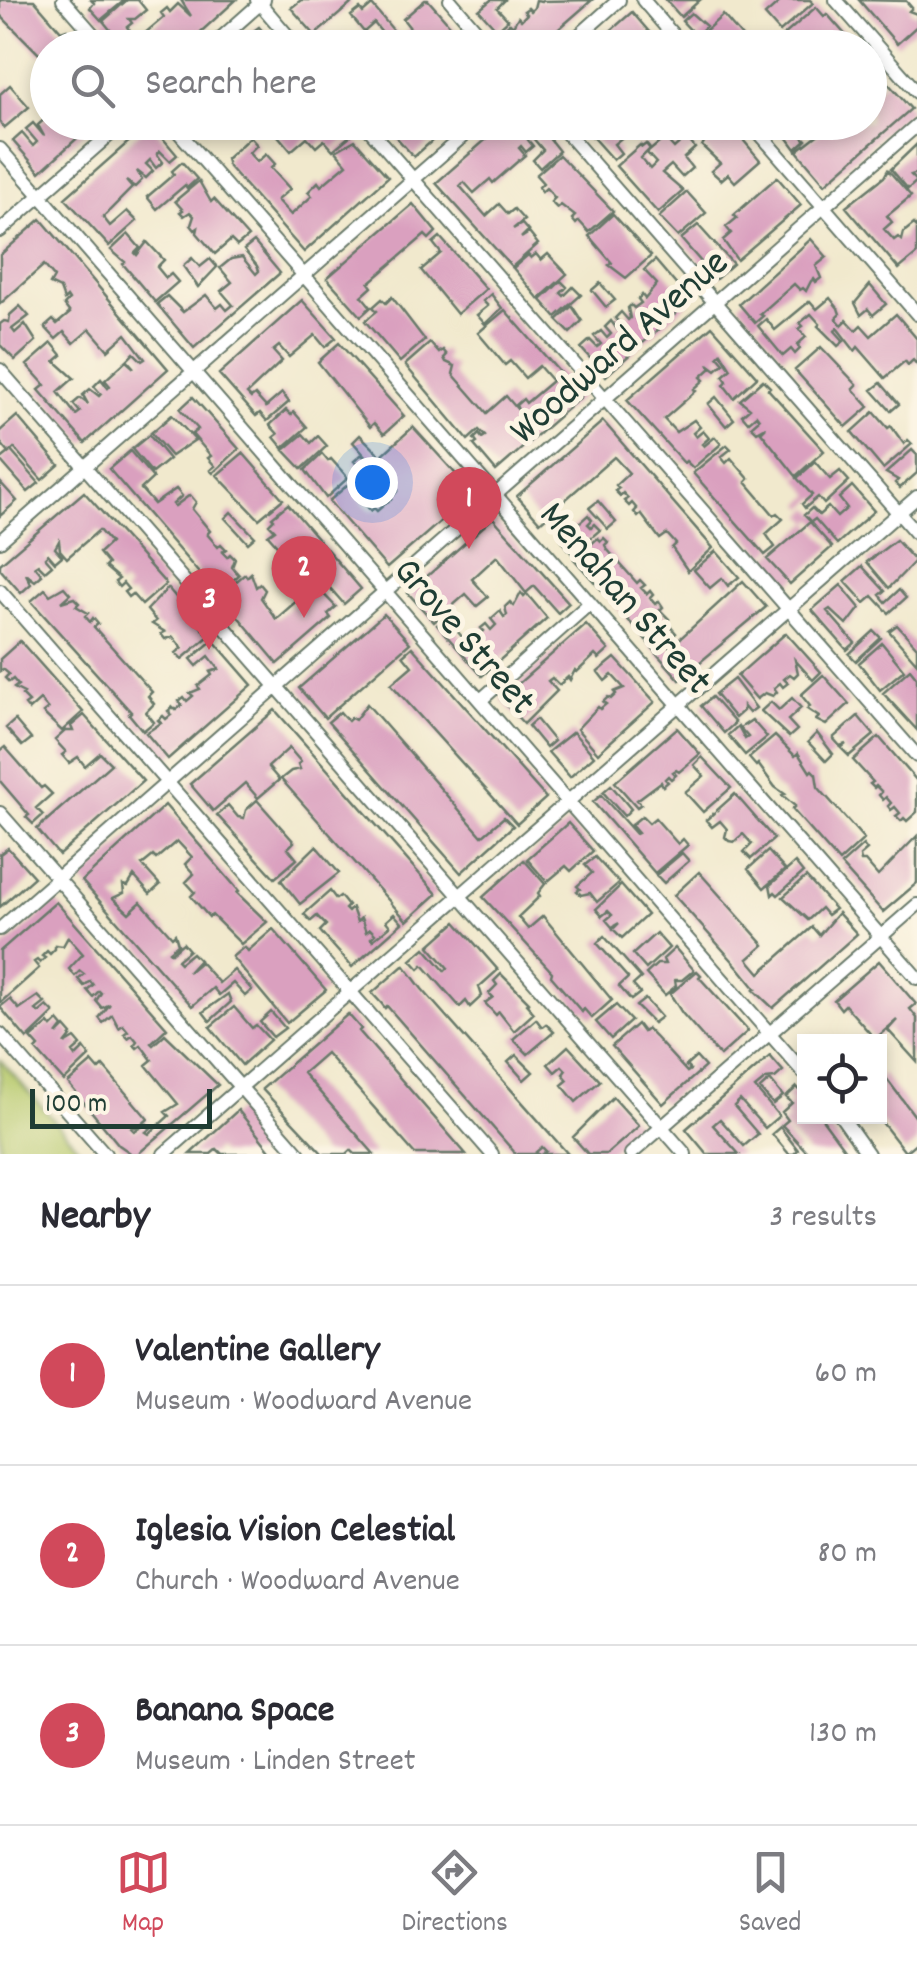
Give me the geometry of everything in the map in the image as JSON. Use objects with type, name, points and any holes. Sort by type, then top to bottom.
[{"type":"street","points":[[63,0],[89,30]]},
{"type":"street","points":[[450,0],[476,30]]},
{"type":"street","points":[[585,30],[619,0]]},
{"type":"street","points":[[643,0],[669,30]]},
{"type":"street","points":[[836,0],[862,30]]},
{"type":"street","points":[[229,30],[260,1],[283,30]]},
{"type":"street","points":[[887,58],[917,92]]},
{"type":"street","name":"Woodward Avenue","points":[[0,929],[917,125]]},
{"type":"street","points":[[0,231],[104,140]]},
{"type":"street","name":"Menahan Street","points":[[186,140],[917,978]]},
{"type":"street","points":[[380,140],[917,756]]},
{"type":"street","points":[[0,542],[459,140]]},
{"type":"street","points":[[573,140],[917,534]]},
{"type":"street","points":[[766,140],[917,314]]},
{"type":"street","name":"Grove Street","points":[[0,149],[797,1064]]},
{"type":"street","points":[[0,370],[685,1154]]},
{"type":"street","points":[[164,1154],[917,496]]},
{"type":"street","points":[[0,591],[492,1154]]},
{"type":"street","points":[[482,699],[590,603]]},
{"type":"street","points":[[0,813],[299,1154]]},
{"type":"street","points":[[632,1154],[917,905]]},
{"type":"street","points":[[0,1034],[105,1154]]},
{"type":"street","points":[[847,1124],[868,1154]]},
{"type":"green space","points":[[0,1060],[84,1154],[0,1154]]},
{"type":"building","points":[[0,0],[34,0],[60,30],[30,30],[30,45],[0,15]]},
{"type":"building","points":[[91,0],[125,0],[101,20],[90,8],[94,3]]},
{"type":"building","points":[[127,0],[138,0],[146,10],[129,19],[129,30],[110,30],[103,21]]},
{"type":"building","points":[[181,0],[236,0],[203,30],[149,30],[164,17],[161,13],[167,8],[170,12],[178,4],[191,16]]},
{"type":"building","points":[[301,0],[347,0],[351,4],[321,30],[311,30],[291,8]]},
{"type":"building","points":[[428,0],[454,30],[408,30],[403,19]]},
{"type":"building","points":[[491,0],[505,0],[497,8],[508,20],[497,30],[479,10]]},
{"type":"building","points":[[536,0],[592,0],[558,30],[502,30],[510,23],[513,26],[518,17],[521,20],[528,8],[534,8]]},
{"type":"building","points":[[666,0],[700,0],[681,17]]},
{"type":"building","points":[[782,0],[813,3],[782,30],[765,15]]},
{"type":"building","points":[[859,0],[906,1],[912,8],[909,11],[917,14],[917,26],[897,44]]},
{"type":"building","points":[[372,5],[393,30],[380,30],[374,23],[362,30],[351,16],[360,9],[363,13]]},
{"type":"building","points":[[816,7],[841,30],[790,30]]},
{"type":"building","points":[[632,12],[648,30],[612,30]]},
{"type":"building","points":[[691,13],[706,26],[690,30],[682,21]]},
{"type":"building","points":[[723,15],[736,30],[706,30]]},
{"type":"building","points":[[887,82],[911,109],[887,130]]},
{"type":"building","points":[[10,85],[29,107],[4,128],[0,122],[0,94]]},
{"type":"building","points":[[22,133],[33,146],[37,142],[75,140],[40,172],[13,141]]},
{"type":"building","points":[[131,140],[164,140],[177,155],[170,161],[160,151],[157,154],[163,162],[156,168],[150,160],[146,164],[153,171],[146,178],[137,171],[142,180],[135,187],[126,181],[132,188],[103,217],[110,226],[127,211],[137,221],[109,246],[65,198]]},
{"type":"building","points":[[247,140],[253,140],[257,145],[249,153],[257,162],[266,154],[275,164],[271,168],[290,189],[277,200],[291,215],[312,196],[308,192],[318,182],[321,186],[347,164],[336,151],[355,140],[388,177],[304,252],[226,159]]},
{"type":"building","points":[[282,140],[304,140],[291,151]]},
{"type":"building","points":[[324,140],[345,140],[333,150]]},
{"type":"building","points":[[399,140],[433,140],[414,157]]},
{"type":"building","points":[[485,140],[528,140],[533,146],[526,152],[521,146],[525,155],[493,183],[490,179],[474,193],[464,182],[460,186],[486,216],[499,204],[508,214],[514,209],[524,220],[513,229],[522,224],[528,231],[521,238],[529,233],[538,244],[512,267],[436,183]]},
{"type":"building","points":[[535,140],[550,140],[559,151],[540,168],[533,160],[543,150]]},
{"type":"building","points":[[595,140],[619,140],[614,144],[621,153],[613,160]]},
{"type":"building","points":[[663,140],[674,148],[688,140],[695,148],[684,158],[692,168],[682,177],[671,165],[662,173],[683,191],[658,213],[616,166],[646,144],[650,149],[641,158],[650,169],[656,163],[647,153]]},
{"type":"building","points":[[705,140],[743,140],[760,160],[735,182],[728,174],[721,180],[711,171],[720,163],[702,146]]},
{"type":"building","points":[[789,140],[806,140],[796,149]]},
{"type":"building","points":[[811,140],[875,140],[825,184],[797,151]]},
{"type":"building","points":[[917,144],[917,173],[911,175],[917,181],[908,189],[891,169]]},
{"type":"building","points":[[559,155],[613,211],[589,232],[579,221],[576,224],[572,219],[575,216],[551,202],[555,198],[546,188],[542,192],[539,187],[543,183],[536,175]]},
{"type":"building","points":[[182,162],[197,179],[157,209],[147,197]]},
{"type":"building","points":[[888,170],[911,196],[887,216],[892,222],[884,229],[894,240],[902,240],[904,232],[914,224],[917,227],[917,254],[899,269],[846,207]]},
{"type":"building","points":[[777,177],[801,205],[737,260],[723,240],[731,233],[726,227]]},
{"type":"building","points":[[199,181],[211,202],[214,199],[248,237],[237,246],[231,240],[215,254],[197,233],[198,228],[195,230],[191,225],[194,216],[180,212],[183,210],[175,201]]},
{"type":"building","points":[[687,192],[706,213],[678,237],[659,217]]},
{"type":"building","points":[[413,204],[436,232],[429,239],[425,235],[369,283],[372,287],[362,296],[371,307],[361,316],[327,278]]},
{"type":"building","points":[[613,214],[651,256],[626,278],[609,265],[612,263],[589,236]]},
{"type":"building","points":[[41,219],[168,369],[85,443],[39,390],[45,385],[27,365],[52,343],[62,355],[55,361],[74,378],[58,392],[76,415],[80,412],[73,404],[80,398],[88,404],[83,395],[90,389],[99,396],[94,386],[101,379],[108,388],[105,380],[126,361],[134,368],[127,360],[134,353],[142,361],[145,359],[126,334],[108,350],[90,329],[74,343],[64,332],[56,339],[45,327],[53,320],[57,324],[70,313],[64,305],[69,300],[64,300],[60,289],[50,284],[54,277],[44,265],[0,304],[0,255]]},
{"type":"building","points":[[698,225],[733,264],[716,279],[681,239]]},
{"type":"building","points":[[128,234],[140,248],[137,255],[147,242],[164,260],[157,267],[166,278],[171,274],[178,282],[155,302],[111,250]]},
{"type":"building","points":[[440,237],[486,289],[457,314],[421,270],[441,253],[433,243]]},
{"type":"building","points":[[811,239],[827,257],[816,266],[821,278],[811,281],[806,291],[794,284],[755,323],[739,304]]},
{"type":"building","points":[[254,242],[280,273],[194,348],[157,304],[167,296],[183,312],[206,295],[217,308],[222,304],[227,310],[233,305],[221,291],[232,282],[220,268],[231,259],[242,257],[256,274],[257,266],[244,250]]},
{"type":"building","points":[[536,254],[541,260],[548,254],[567,274],[539,299],[513,268],[528,255],[531,258]]},
{"type":"building","points":[[192,258],[200,267],[210,259],[217,267],[198,287],[183,266]]},
{"type":"building","points":[[655,260],[690,301],[606,376],[581,348],[590,340],[597,347],[601,344],[594,336],[601,331],[607,338],[611,334],[605,327],[611,321],[617,329],[622,326],[615,318],[621,312],[630,318],[628,308],[641,303],[638,299],[642,295],[645,299],[657,284],[644,270]]},
{"type":"building","points":[[561,281],[567,287],[561,293],[564,296],[573,287],[581,295],[556,317],[541,300]]},
{"type":"building","points":[[600,283],[615,300],[606,307],[592,290]]},
{"type":"building","points":[[870,285],[886,304],[873,315],[868,309],[861,315],[855,303]]},
{"type":"building","points":[[491,294],[502,308],[485,324],[477,315],[488,306],[483,301]]},
{"type":"building","points":[[392,297],[425,340],[400,362],[365,321],[377,311],[373,307],[382,299],[386,303]]},
{"type":"building","points":[[830,298],[838,308],[840,314],[836,318],[842,325],[847,320],[856,330],[861,325],[871,336],[896,314],[917,339],[917,365],[913,360],[908,365],[905,361],[885,378],[837,328],[835,331],[844,341],[838,346],[811,314],[800,323],[803,326],[799,329],[806,337],[797,345],[800,349],[795,354],[791,349],[783,356],[758,326],[766,319],[775,330],[810,301],[817,309]]},
{"type":"building","points":[[302,300],[336,338],[325,347],[315,335],[289,357],[279,346],[273,351],[282,361],[247,394],[251,398],[255,395],[266,407],[282,393],[289,402],[267,421],[260,413],[256,416],[219,374]]},
{"type":"building","points":[[20,306],[29,316],[12,329],[15,333],[25,324],[36,341],[15,360],[0,345],[0,324],[9,322],[10,315]]},
{"type":"building","points":[[572,306],[582,321],[570,333],[557,320]]},
{"type":"building","points":[[505,310],[581,397],[496,471],[474,445],[479,434],[485,436],[479,430],[468,440],[405,365],[430,343],[439,353],[443,350],[446,362],[455,366],[453,374],[487,413],[506,396],[518,410],[516,405],[523,399],[526,403],[552,381],[539,366],[525,378],[510,361],[505,365],[478,333]]},
{"type":"building","points":[[712,326],[757,377],[734,398],[724,385],[727,381],[723,376],[731,369],[721,353],[718,356],[724,363],[716,370],[708,364],[711,368],[701,377],[704,380],[696,391],[664,419],[676,432],[694,420],[700,427],[693,433],[696,437],[703,431],[709,438],[704,446],[715,437],[721,444],[693,468],[627,400]]},
{"type":"building","points":[[339,343],[404,416],[384,434],[374,423],[370,427],[318,362]]},
{"type":"building","points":[[821,347],[857,385],[853,389],[869,407],[846,427],[795,370]]},
{"type":"building","points":[[763,380],[824,451],[796,476],[761,432],[766,427],[757,432],[751,426],[759,419],[756,415],[748,422],[742,415],[750,408],[740,400]]},
{"type":"building","points":[[881,383],[899,404],[891,411],[872,390]]},
{"type":"building","points":[[193,397],[239,449],[213,473],[210,470],[215,466],[208,458],[211,456],[192,434],[198,429],[180,409]]},
{"type":"building","points":[[716,397],[734,419],[726,426],[708,404]]},
{"type":"building","points":[[286,410],[291,415],[294,412],[307,427],[283,448],[270,425]]},
{"type":"building","points":[[874,412],[904,444],[908,440],[912,444],[883,469],[852,432]]},
{"type":"building","points":[[172,415],[195,440],[171,456],[151,433]]},
{"type":"building","points":[[17,416],[59,465],[42,480],[14,448],[11,451],[39,483],[28,492],[0,460],[9,453],[0,442],[0,431]]},
{"type":"building","points":[[603,421],[713,548],[688,571],[667,534],[660,539],[641,514],[638,517],[634,512],[637,509],[632,503],[629,506],[624,501],[628,498],[615,491],[629,473],[614,457],[540,522],[517,496]]},
{"type":"building","points":[[413,427],[473,493],[387,568],[329,501],[350,483],[371,511],[377,511],[391,499],[398,490],[371,464],[363,471],[354,461],[361,455],[367,458],[353,442],[360,435],[381,456]]},
{"type":"building","points":[[303,434],[311,443],[318,436],[327,446],[302,469],[284,450]]},
{"type":"building","points":[[149,435],[169,459],[152,473],[132,449]]},
{"type":"building","points":[[727,445],[731,449],[721,457],[726,463],[731,458],[774,515],[777,513],[783,519],[766,534],[775,547],[765,555],[693,473]]},
{"type":"building","points":[[912,450],[917,455],[917,473],[900,488],[895,483],[898,480],[886,473]]},
{"type":"building","points":[[130,451],[153,478],[141,489],[154,504],[176,489],[182,496],[175,506],[190,495],[196,502],[192,509],[210,531],[207,534],[218,547],[221,544],[226,549],[222,552],[227,557],[230,554],[235,559],[232,567],[239,575],[217,594],[109,469]]},
{"type":"building","points":[[243,453],[283,499],[259,519],[217,475]]},
{"type":"building","points":[[322,454],[348,478],[326,498],[305,470]]},
{"type":"building","points":[[815,462],[830,479],[840,471],[849,481],[824,504],[818,497],[805,508],[802,504],[812,495],[797,478]]},
{"type":"building","points":[[0,482],[17,501],[0,516]]},
{"type":"building","points":[[852,486],[874,511],[837,544],[815,519],[811,522],[804,515],[812,508],[819,515],[828,507],[837,517],[847,508],[839,498]]},
{"type":"building","points":[[84,492],[166,584],[142,605],[132,594],[128,597],[124,592],[128,589],[123,583],[119,587],[115,582],[119,579],[105,567],[108,564],[99,553],[110,543],[99,530],[67,558],[59,541],[55,548],[62,556],[55,562],[48,554],[45,557],[52,565],[45,571],[38,564],[35,566],[42,575],[35,581],[26,574],[31,584],[21,593],[0,569],[0,564]]},
{"type":"building","points":[[598,501],[616,522],[608,529],[589,508]]},
{"type":"building","points":[[288,504],[361,589],[344,604],[317,573],[310,580],[336,607],[328,614],[331,618],[278,664],[220,595],[251,573],[256,587],[260,584],[265,590],[261,598],[276,619],[308,591],[293,571],[297,568],[268,535],[275,530],[269,524],[272,517]]},
{"type":"building","points":[[231,512],[255,537],[248,543],[225,518]]},
{"type":"building","points":[[588,515],[592,520],[588,524],[600,530],[572,554],[561,539]]},
{"type":"building","points":[[493,518],[569,603],[558,613],[534,586],[526,593],[497,556],[472,579],[488,597],[477,606],[466,594],[434,622],[408,593]]},
{"type":"building","points":[[810,522],[832,547],[790,584],[767,559]]},
{"type":"building","points":[[598,538],[608,542],[607,549],[637,583],[640,580],[645,585],[641,588],[647,594],[650,591],[650,598],[655,604],[659,601],[663,607],[660,610],[669,619],[646,640],[574,559]]},
{"type":"building","points":[[896,540],[915,561],[889,588],[867,562]]},
{"type":"building","points":[[716,551],[739,577],[728,586],[722,578],[710,588],[694,570]]},
{"type":"building","points":[[862,566],[885,591],[880,595],[886,602],[899,590],[906,598],[889,613],[873,596],[865,603],[845,581]]},
{"type":"building","points":[[743,581],[766,607],[693,668],[673,645]]},
{"type":"building","points":[[841,585],[860,608],[847,625],[830,609],[827,611],[855,643],[847,650],[812,610]]},
{"type":"building","points":[[64,587],[70,594],[61,602],[74,598],[79,603],[76,606],[88,613],[85,616],[90,622],[93,618],[98,624],[94,627],[152,692],[148,696],[154,704],[146,712],[154,722],[143,731],[131,712],[31,601],[45,589],[50,595]]},
{"type":"building","points":[[168,588],[209,636],[182,659],[176,653],[182,648],[173,637],[165,639],[161,634],[165,632],[152,624],[156,621],[147,610]]},
{"type":"building","points":[[521,593],[524,597],[527,594],[547,618],[482,676],[437,625],[446,618],[469,645],[486,624],[491,630],[496,625],[491,619],[500,611],[504,617],[507,615],[505,607],[510,602],[514,606]]},
{"type":"building","points":[[384,614],[410,643],[325,718],[299,688]]},
{"type":"building","points":[[586,624],[609,650],[575,670],[570,680],[568,677],[559,685],[552,678],[548,681],[557,691],[524,724],[501,699]]},
{"type":"building","points":[[669,625],[676,633],[655,651],[648,643]]},
{"type":"building","points":[[897,625],[917,647],[917,663],[889,631]]},
{"type":"building","points":[[874,631],[881,638],[856,661],[849,654]]},
{"type":"building","points":[[786,633],[821,672],[813,680],[795,660],[798,673],[784,679],[788,683],[783,687],[780,683],[774,688],[777,692],[773,696],[765,693],[757,699],[737,676]]},
{"type":"building","points":[[213,640],[252,685],[168,759],[146,733],[161,723],[158,720],[163,716],[166,719],[171,715],[168,711],[173,707],[176,710],[182,705],[179,701],[184,697],[187,701],[193,696],[190,693],[200,689],[198,686],[212,675],[210,672],[219,669],[209,656],[197,666],[191,659]]},
{"type":"building","points":[[20,641],[83,712],[62,731],[43,713],[48,709],[40,700],[29,710],[24,693],[14,688],[18,685],[13,679],[9,682],[5,678],[9,674],[0,671],[0,659]]},
{"type":"building","points":[[882,643],[904,670],[880,690],[859,663]]},
{"type":"building","points":[[667,645],[691,671],[680,680],[657,654]]},
{"type":"building","points":[[412,647],[546,798],[517,824],[391,684],[412,666],[403,655]]},
{"type":"building","points":[[615,658],[655,702],[598,753],[577,729],[606,704],[603,702],[608,697],[611,699],[614,692],[624,688],[612,675],[605,681],[598,672]]},
{"type":"building","points":[[910,669],[917,678],[917,730],[883,693]]},
{"type":"building","points":[[823,675],[849,704],[826,725],[816,720],[819,717],[807,709],[810,706],[801,695]]},
{"type":"building","points":[[734,679],[756,708],[749,713],[743,706],[735,718],[715,694]]},
{"type":"building","points":[[712,697],[735,723],[724,733],[701,706]]},
{"type":"building","points":[[792,698],[801,708],[788,720],[797,730],[789,737],[761,711],[771,702],[779,710]]},
{"type":"building","points":[[367,704],[482,836],[504,817],[513,826],[461,873],[328,722],[340,712],[348,721],[355,720]]},
{"type":"building","points":[[275,710],[437,894],[407,921],[281,779],[300,769],[301,762],[289,748],[268,767],[279,780],[258,798],[245,783],[213,811],[190,784]]},
{"type":"building","points":[[84,715],[143,781],[59,855],[37,829],[111,764],[100,753],[85,766],[78,757],[69,763],[62,755],[66,752],[55,740],[65,731],[73,731],[71,726]]},
{"type":"building","points":[[858,716],[874,735],[849,756],[841,748],[846,744],[840,746],[833,738]]},
{"type":"building","points":[[536,719],[554,741],[546,748],[528,726]]},
{"type":"building","points":[[15,720],[31,739],[22,746],[6,728]]},
{"type":"building","points":[[752,720],[767,737],[745,755],[728,735],[738,726],[745,739],[748,737],[740,728]]},
{"type":"building","points":[[677,728],[700,754],[679,772],[673,772],[676,775],[671,779],[668,776],[663,786],[661,782],[637,800],[641,804],[637,807],[615,782]]},
{"type":"building","points":[[573,732],[594,756],[570,777],[548,752]]},
{"type":"building","points":[[817,733],[833,754],[826,761],[808,742]]},
{"type":"building","points":[[775,736],[795,756],[798,753],[810,772],[816,774],[818,787],[864,839],[839,862],[792,809],[795,806],[782,795],[785,794],[749,758]]},
{"type":"building","points":[[879,737],[917,781],[917,812],[907,821],[896,816],[900,813],[895,807],[891,810],[891,803],[886,797],[883,800],[879,795],[882,792],[870,784],[873,782],[853,760]]},
{"type":"building","points":[[5,747],[41,788],[44,786],[52,794],[36,808],[43,815],[33,824],[0,781],[0,751]]},
{"type":"building","points":[[702,757],[731,788],[703,812],[685,792],[704,776],[694,765]]},
{"type":"building","points":[[611,785],[631,809],[624,816],[603,792]]},
{"type":"building","points":[[735,794],[774,839],[751,859],[744,852],[752,844],[743,834],[734,842],[729,841],[725,837],[727,829],[720,821],[712,827],[706,820]]},
{"type":"building","points":[[601,795],[636,834],[631,825],[642,816],[649,823],[655,818],[678,844],[683,839],[688,845],[655,873],[593,802]]},
{"type":"building","points":[[257,800],[294,842],[288,848],[297,859],[275,878],[217,815],[228,805],[238,817],[244,818],[246,810]]},
{"type":"building","points":[[165,805],[237,893],[267,922],[241,944],[212,915],[209,917],[191,896],[195,892],[186,882],[194,874],[185,864],[192,857],[177,841],[142,865],[160,885],[150,894],[134,876],[128,886],[123,885],[124,893],[113,898],[129,913],[141,902],[172,937],[175,934],[178,944],[169,951],[183,943],[189,950],[177,960],[180,963],[192,953],[199,960],[188,972],[200,962],[219,983],[234,970],[252,990],[245,996],[233,983],[219,995],[213,988],[192,1006],[82,881]]},
{"type":"building","points":[[568,823],[593,851],[571,871],[566,866],[547,882],[527,859]]},
{"type":"building","points":[[917,836],[917,883],[883,912],[841,865],[863,845],[867,850],[860,856],[861,861],[878,876]]},
{"type":"building","points":[[316,846],[339,873],[300,904],[281,880]]},
{"type":"building","points":[[8,848],[34,877],[0,907],[0,854]]},
{"type":"building","points":[[768,851],[785,870],[764,888],[748,869]]},
{"type":"building","points":[[682,853],[689,861],[664,883],[656,875]]},
{"type":"building","points":[[595,857],[619,883],[597,902],[590,893],[581,895],[577,891],[577,886],[592,873],[585,865]]},
{"type":"building","points":[[524,860],[545,884],[540,896],[518,917],[528,929],[543,916],[612,1000],[592,1018],[584,1009],[582,1012],[551,976],[552,972],[483,897]]},
{"type":"building","points":[[795,863],[803,873],[778,895],[772,895],[770,885]]},
{"type":"building","points":[[699,872],[764,945],[748,959],[760,973],[812,927],[819,935],[838,913],[857,934],[773,1008],[674,895]]},
{"type":"building","points":[[806,877],[835,909],[827,915],[821,908],[808,920],[783,897]]},
{"type":"building","points":[[621,885],[647,915],[622,938],[613,929],[619,923],[612,927],[606,920],[612,915],[608,911],[602,916],[596,909]]},
{"type":"building","points":[[330,891],[336,899],[340,896],[348,912],[352,908],[357,922],[361,918],[366,932],[370,929],[375,934],[373,940],[390,926],[386,921],[394,914],[402,923],[352,967],[320,931],[326,925],[317,916],[311,921],[304,914]]},
{"type":"building","points":[[56,902],[167,1028],[151,1043],[165,1034],[218,1085],[138,1154],[126,1154],[129,1152],[68,1083],[92,1062],[99,1070],[103,1066],[148,1119],[131,1128],[134,1131],[147,1124],[151,1128],[146,1132],[149,1134],[169,1116],[165,1112],[178,1104],[146,1065],[152,1060],[141,1045],[137,1048],[132,1035],[128,1038],[124,1034],[128,1031],[123,1025],[119,1028],[112,1015],[103,1023],[99,1018],[110,1004],[102,1008],[96,1001],[101,993],[93,997],[87,990],[93,985],[90,981],[84,986],[78,979],[84,974],[80,971],[75,976],[69,969],[83,954],[68,937],[63,946],[55,945],[50,954],[47,951],[40,963],[34,962],[39,968],[0,1003],[0,951]]},
{"type":"building","points":[[456,922],[498,970],[479,987],[482,996],[470,1007],[466,1001],[460,1007],[423,965],[419,969],[411,960],[425,948],[445,971],[448,968],[429,946]]},
{"type":"building","points":[[273,929],[326,990],[287,1023],[232,957],[244,947],[248,951]]},
{"type":"building","points":[[656,933],[669,948],[646,969],[633,954]]},
{"type":"building","points":[[604,936],[641,978],[633,985],[640,993],[631,1000],[619,986],[628,978],[597,943]]},
{"type":"building","points":[[675,948],[694,970],[682,980],[675,980],[676,986],[665,995],[646,974],[657,964],[665,964],[663,959]]},
{"type":"building","points":[[879,961],[916,1004],[910,1009],[917,1018],[917,1062],[888,1030],[897,1020],[881,1034],[871,1034],[845,1005],[841,1009],[834,1000]]},
{"type":"building","points":[[404,965],[568,1154],[542,1154],[546,1151],[542,1147],[538,1154],[516,1154],[385,1008],[372,993]]},
{"type":"building","points":[[697,971],[748,1031],[720,1056],[670,994]]},
{"type":"building","points":[[501,974],[529,1002],[526,1004],[534,1013],[514,1031],[499,1012],[496,1015],[485,1003],[493,997],[489,993]]},
{"type":"building","points":[[228,994],[231,1002],[210,1021],[203,1012]]},
{"type":"building","points":[[38,996],[45,1003],[36,1010],[39,1013],[47,1006],[54,1013],[27,1039],[0,1007],[10,999],[19,1009]]},
{"type":"building","points":[[645,999],[661,1017],[653,1023],[636,1006]]},
{"type":"building","points":[[616,1005],[631,1021],[611,1039],[596,1022]]},
{"type":"building","points":[[234,1007],[252,1028],[256,1025],[270,1040],[242,1065],[210,1027]]},
{"type":"building","points":[[271,1012],[285,1028],[273,1037],[260,1022]]},
{"type":"building","points":[[348,1014],[466,1154],[415,1154],[326,1053],[303,1073],[374,1154],[355,1154],[351,1150],[347,1154],[323,1154],[262,1089]]},
{"type":"building","points":[[536,1019],[554,1032],[528,1054],[513,1039]]},
{"type":"building","points":[[58,1021],[63,1027],[57,1035],[65,1027],[72,1035],[65,1044],[75,1038],[81,1045],[73,1052],[76,1056],[84,1048],[90,1056],[64,1081],[36,1050],[39,1047],[31,1038],[49,1023],[52,1027]]},
{"type":"building","points":[[637,1024],[643,1032],[647,1029],[687,1072],[690,1070],[686,1066],[696,1057],[705,1067],[663,1104],[612,1046]]},
{"type":"building","points":[[568,1046],[600,1081],[576,1102],[562,1085],[568,1080],[563,1074],[566,1070],[562,1066],[555,1072],[548,1064]]},
{"type":"building","points":[[516,1055],[533,1072],[524,1080],[508,1062]]},
{"type":"building","points":[[770,1056],[783,1071],[755,1088],[779,1116],[765,1128],[740,1100],[734,1106],[758,1134],[744,1146],[720,1119],[713,1125],[739,1154],[707,1154],[686,1129]]},
{"type":"building","points":[[887,1079],[917,1119],[917,1142],[905,1152],[883,1124],[887,1124]]},
{"type":"building","points":[[770,1080],[783,1096],[773,1104],[760,1089]]},
{"type":"building","points":[[797,1087],[797,1124],[826,1124],[848,1154],[809,1154],[782,1125],[788,1120],[782,1112],[792,1103],[786,1097]]},
{"type":"building","points":[[613,1097],[639,1126],[607,1154],[588,1154],[573,1137]]},
{"type":"building","points":[[238,1110],[273,1154],[222,1154],[217,1149],[211,1154],[190,1154]]},
{"type":"building","points":[[780,1127],[798,1150],[794,1154],[789,1154],[772,1134]]},
{"type":"place","name":"Valentine Gallery","points":[[469,549]]},
{"type":"place","name":"Iglesia Vision Celestial","points":[[304,618]]},
{"type":"place","name":"Banana Space","points":[[209,650]]}]
